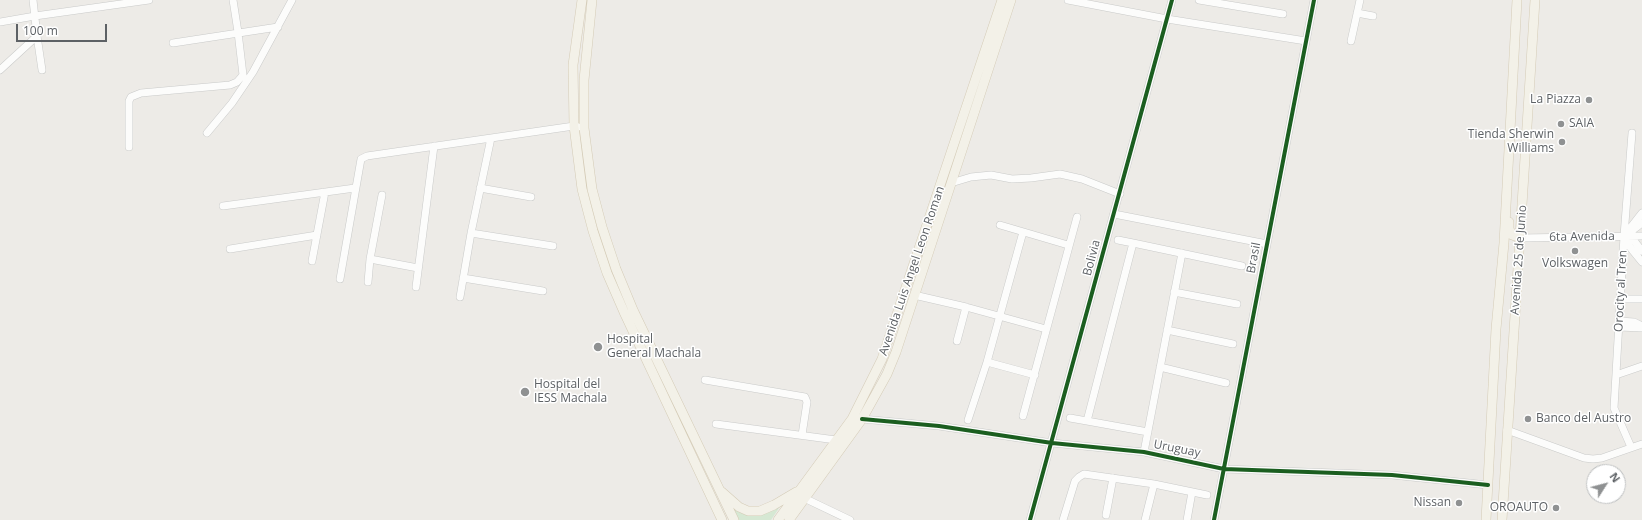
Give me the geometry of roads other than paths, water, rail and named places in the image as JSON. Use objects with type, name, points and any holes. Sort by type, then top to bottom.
[{"type":"main road","points":[[582,0],[573,65],[574,126],[582,189],[593,231],[607,273],[624,312],[722,520]]},
{"type":"main road","points":[[592,0],[584,80],[584,128],[592,188],[602,227],[616,269],[646,337],[734,520]]},
{"type":"main road","name":"Avenida Luis Angel Leon Roman","points":[[778,520],[862,419],[896,352],[937,225],[959,129],[1002,0]]},
{"type":"main road","name":"Avenida Luis Angel Leon Roman","points":[[789,520],[800,495],[836,440],[852,419],[882,359],[937,196],[955,170],[1011,0]]},
{"type":"main road","name":"Avenida 25 de Junio","points":[[1486,520],[1496,329],[1508,180],[1517,0]]},
{"type":"main road","name":"Avenida 25 de Junio","points":[[1502,520],[1535,0]]},
{"type":"main road","points":[[955,170],[952,172],[950,168],[958,143],[959,129]]},
{"type":"main road","points":[[1508,180],[1509,229],[1514,236],[1521,238]]},
{"type":"main road","points":[[937,196],[939,194],[942,196],[936,215],[937,225]]},
{"type":"main road","points":[[719,489],[739,507],[748,512],[760,512],[800,495]]},
{"type":"street","points":[[33,0],[42,70]]},
{"type":"street","points":[[0,22],[116,2],[149,0]]},
{"type":"street","points":[[129,147],[129,101],[131,97],[141,93],[230,85],[237,82],[243,75],[233,0]]},
{"type":"street","points":[[207,134],[232,103],[253,72],[292,0]]},
{"type":"street","points":[[1068,0],[1167,19],[1306,41]]},
{"type":"street","name":"Bolivia","points":[[1030,520],[1172,0]]},
{"type":"street","points":[[1199,0],[1283,14]]},
{"type":"street","points":[[1248,8],[1249,0]]},
{"type":"street","name":"Brasil","points":[[1214,520],[1314,0]]},
{"type":"street","points":[[1351,41],[1360,0]]},
{"type":"street","points":[[1357,13],[1373,16]]},
{"type":"street","points":[[173,43],[278,27]]},
{"type":"street","points":[[0,70],[37,36]]},
{"type":"street","points":[[340,279],[361,159],[367,156],[574,126],[584,128]]},
{"type":"street","name":"Orocity al Tren","points":[[1631,447],[1614,408],[1624,236],[1632,133]]},
{"type":"street","points":[[460,297],[471,233],[491,138]]},
{"type":"street","points":[[416,288],[434,146]]},
{"type":"street","points":[[946,182],[991,175],[1012,179],[1060,174],[1082,179],[1120,194]]},
{"type":"street","points":[[223,206],[355,188]]},
{"type":"street","points":[[480,188],[531,197]]},
{"type":"street","points":[[312,261],[325,192]]},
{"type":"street","points":[[368,282],[370,259],[382,195]]},
{"type":"street","points":[[1624,236],[1642,213]]},
{"type":"street","points":[[1114,214],[1267,244]]},
{"type":"street","points":[[1024,416],[1068,245],[1077,217]]},
{"type":"street","points":[[1624,236],[1642,223]]},
{"type":"street","points":[[1000,225],[1068,245]]},
{"type":"street","points":[[968,420],[987,362],[1023,232]]},
{"type":"street","points":[[471,233],[553,246]]},
{"type":"street","points":[[230,248],[317,235]]},
{"type":"street","points":[[1624,236],[1635,242],[1642,251]]},
{"type":"street","points":[[1624,236],[1629,246],[1642,262]]},
{"type":"street","name":"6ta Avenida","points":[[1521,238],[1642,236]]},
{"type":"street","points":[[1118,240],[1242,266]]},
{"type":"street","points":[[1087,421],[1134,243]]},
{"type":"street","points":[[1144,452],[1182,253]]},
{"type":"street","points":[[370,259],[418,268]]},
{"type":"street","points":[[463,278],[543,291]]},
{"type":"street","points":[[1174,292],[1237,304]]},
{"type":"street","points":[[914,295],[966,307],[1046,329]]},
{"type":"street","points":[[1620,298],[1642,299]]},
{"type":"street","points":[[957,341],[966,307]]},
{"type":"street","points":[[1619,324],[1634,322],[1642,327]]},
{"type":"street","points":[[1167,330],[1234,344]]},
{"type":"street","points":[[987,362],[1035,375]]},
{"type":"street","points":[[1616,375],[1642,366]]},
{"type":"street","points":[[1160,367],[1226,384]]},
{"type":"street","points":[[704,380],[805,398],[807,402],[802,435]]},
{"type":"street","points":[[1070,418],[1148,432]]},
{"type":"street","name":"Uruguay","points":[[862,419],[939,426],[1052,443],[1144,452],[1224,469],[1392,475],[1488,484]]},
{"type":"street","points":[[716,424],[836,440]]},
{"type":"street","points":[[1507,430],[1584,458],[1593,459],[1602,458],[1642,444]]},
{"type":"street","points":[[1063,520],[1073,486],[1079,477],[1090,474],[1154,484],[1207,495]]},
{"type":"street","points":[[1106,515],[1113,478]]},
{"type":"street","points":[[1145,520],[1154,484]]},
{"type":"street","points":[[1187,520],[1192,492]]},
{"type":"street","points":[[800,495],[848,520]]},
{"type":"place","name":"La Piazza","points":[[1589,100]]},
{"type":"place","name":"SAIA","points":[[1561,124]]},
{"type":"place","name":"Tienda Sherwin Williams","points":[[1562,142]]},
{"type":"place","name":"Volkswagen","points":[[1575,251]]},
{"type":"place","name":"Hospital General Machala","points":[[598,347]]},
{"type":"place","name":"Hospital del IESS Machala","points":[[525,392]]},
{"type":"place","name":"Banco del Austro","points":[[1528,419]]},
{"type":"place","name":"Nissan","points":[[1459,503]]},
{"type":"place","name":"OROAUTO","points":[[1556,508]]}]
